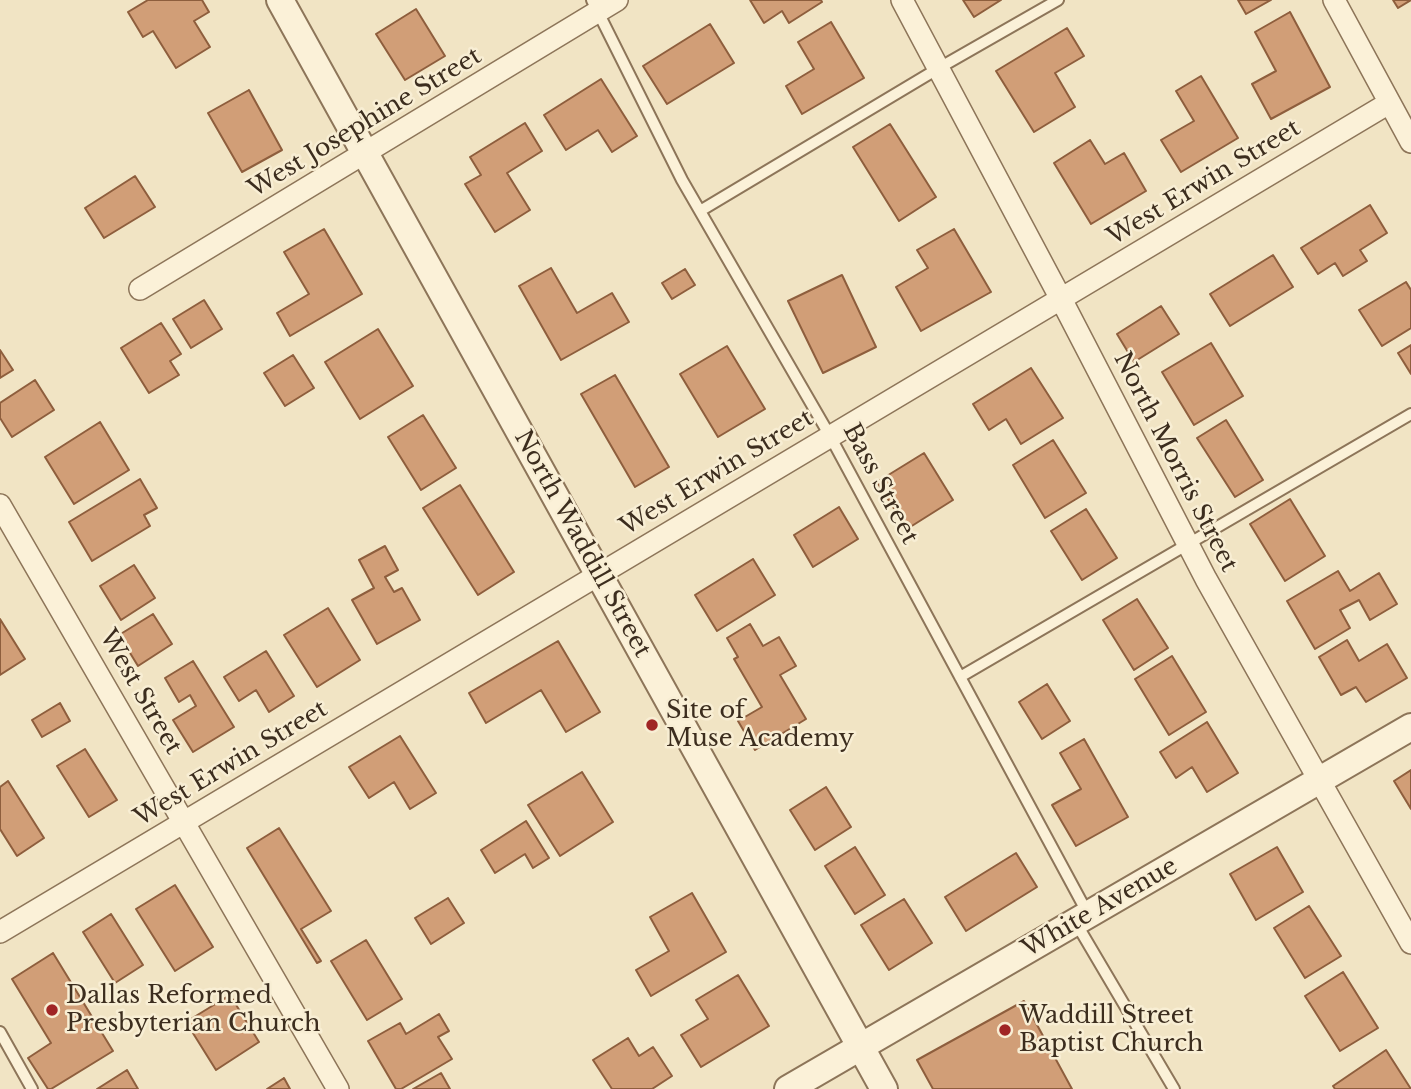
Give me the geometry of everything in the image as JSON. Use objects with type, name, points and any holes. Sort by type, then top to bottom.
[{"type":"street","name":"North Waddill Street","points":[[279,0],[884,1089]]},
{"type":"street","name":"West Josephine Street","points":[[140,289],[364,155],[596,6],[617,0]]},
{"type":"street","name":"North Morris Street","points":[[902,0],[1188,544],[1411,943]]},
{"type":"street","points":[[1334,0],[1411,142]]},
{"type":"street","name":"West Erwin Street","points":[[0,932],[1389,103]]},
{"type":"street","name":"West Street","points":[[0,505],[338,1089]]},
{"type":"street","name":"White Avenue","points":[[788,1089],[1411,727]]},
{"type":"lane","points":[[700,211],[1058,0]]},
{"type":"lane","name":"Bass Street","points":[[596,6],[682,180],[830,436],[960,677],[1082,919],[1174,1089]]},
{"type":"lane","points":[[960,677],[1411,414]]},
{"type":"lane","points":[[0,1032],[32,1089]]},
{"type":"building","points":[[148,0],[202,0],[209,12],[194,21],[210,47],[176,68],[153,31],[143,37],[128,12]]},
{"type":"building","points":[[750,0],[822,2],[789,23],[782,11],[764,23]]},
{"type":"building","points":[[963,0],[1001,0],[974,17]]},
{"type":"building","points":[[1238,0],[1271,0],[1246,14]]},
{"type":"building","points":[[1393,0],[1411,0],[1398,8]]},
{"type":"building","points":[[416,9],[445,56],[405,80],[376,34]]},
{"type":"building","points":[[1290,12],[1330,87],[1271,119],[1252,84],[1276,71],[1255,32]]},
{"type":"building","points":[[831,22],[864,78],[802,114],[786,86],[814,69],[798,42]]},
{"type":"building","points":[[710,24],[734,63],[667,104],[643,66]]},
{"type":"building","points":[[1067,28],[1084,56],[1055,73],[1075,107],[1034,132],[996,71]]},
{"type":"building","points":[[1201,76],[1238,138],[1181,172],[1161,140],[1194,121],[1176,91]]},
{"type":"building","points":[[601,79],[637,136],[612,152],[598,130],[566,150],[544,115]]},
{"type":"building","points":[[249,90],[282,150],[242,172],[208,113]]},
{"type":"building","points":[[525,123],[542,151],[507,173],[530,210],[495,232],[465,184],[481,175],[470,157]]},
{"type":"building","points":[[890,124],[936,197],[899,221],[853,147]]},
{"type":"building","points":[[1090,140],[1105,164],[1124,153],[1146,191],[1091,224],[1054,163]]},
{"type":"building","points":[[135,176],[155,207],[104,238],[85,208]]},
{"type":"building","points":[[1370,205],[1387,233],[1360,250],[1367,261],[1343,276],[1335,263],[1318,274],[1301,248]]},
{"type":"building","points":[[324,229],[362,294],[290,336],[277,313],[309,294],[284,252]]},
{"type":"building","points":[[954,229],[991,292],[921,331],[896,287],[928,268],[917,250]]},
{"type":"building","points":[[1273,255],[1293,287],[1230,326],[1210,294]]},
{"type":"building","points":[[551,268],[577,313],[612,293],[629,322],[561,360],[519,286]]},
{"type":"building","points":[[685,269],[695,285],[672,299],[662,283]]},
{"type":"building","points":[[842,275],[876,347],[823,373],[788,301]]},
{"type":"building","points":[[1406,282],[1411,290],[1411,328],[1382,346],[1359,310]]},
{"type":"building","points":[[204,300],[222,329],[191,348],[173,319]]},
{"type":"building","points":[[1161,306],[1179,334],[1134,362],[1117,334]]},
{"type":"building","points":[[161,323],[181,354],[170,361],[179,375],[149,393],[121,348]]},
{"type":"building","points":[[378,329],[413,386],[360,419],[325,362]]},
{"type":"building","points":[[1211,343],[1243,396],[1194,425],[1162,372]]},
{"type":"building","points":[[1411,345],[1411,374],[1398,353]]},
{"type":"building","points":[[727,346],[765,409],[718,437],[680,374]]},
{"type":"building","points":[[0,350],[13,370],[0,378]]},
{"type":"building","points":[[293,355],[314,388],[285,406],[264,373]]},
{"type":"building","points":[[1031,368],[1063,418],[1021,444],[1006,419],[989,430],[973,404]]},
{"type":"building","points":[[615,375],[669,467],[635,487],[581,394]]},
{"type":"building","points":[[35,380],[54,410],[12,437],[0,418],[0,403]]},
{"type":"building","points":[[423,415],[456,468],[421,490],[388,437]]},
{"type":"building","points":[[1226,420],[1263,480],[1235,497],[1197,438]]},
{"type":"building","points":[[100,422],[129,470],[74,504],[45,457]]},
{"type":"building","points":[[1053,440],[1086,493],[1045,518],[1013,465]]},
{"type":"building","points":[[924,453],[953,500],[907,529],[877,482]]},
{"type":"building","points":[[140,479],[157,508],[144,515],[150,526],[92,561],[69,522]]},
{"type":"building","points":[[460,485],[514,572],[478,595],[423,508]]},
{"type":"building","points":[[1290,499],[1325,556],[1285,581],[1250,524]]},
{"type":"building","points":[[839,507],[858,539],[813,567],[794,535]]},
{"type":"building","points":[[1086,509],[1117,558],[1082,580],[1051,531]]},
{"type":"building","points":[[385,546],[398,570],[385,577],[394,592],[402,588],[420,620],[377,644],[352,600],[374,588],[359,560]]},
{"type":"building","points":[[753,559],[775,595],[717,631],[695,595]]},
{"type":"building","points":[[134,565],[155,598],[121,620],[100,586]]},
{"type":"building","points":[[1338,571],[1350,591],[1379,573],[1397,604],[1370,620],[1359,600],[1340,610],[1350,628],[1315,649],[1287,601]]},
{"type":"building","points":[[1137,599],[1168,648],[1134,670],[1103,620]]},
{"type":"building","points":[[328,608],[360,660],[317,687],[284,635]]},
{"type":"building","points":[[153,614],[172,644],[138,666],[119,635]]},
{"type":"building","points":[[0,619],[25,659],[0,675]]},
{"type":"building","points":[[750,624],[763,646],[779,637],[796,666],[780,675],[806,719],[755,750],[738,721],[762,707],[734,659],[738,657],[727,638]]},
{"type":"building","points":[[1347,640],[1359,661],[1387,644],[1407,678],[1366,702],[1356,687],[1341,695],[1319,657]]},
{"type":"building","points":[[558,641],[600,712],[566,732],[541,690],[486,723],[469,693]]},
{"type":"building","points":[[266,651],[294,696],[269,712],[256,690],[239,701],[224,677]]},
{"type":"building","points":[[1172,656],[1206,712],[1169,735],[1135,679]]},
{"type":"building","points":[[193,661],[234,727],[193,752],[173,720],[196,706],[190,695],[179,702],[165,678]]},
{"type":"building","points":[[1047,684],[1070,721],[1042,739],[1019,702]]},
{"type":"building","points":[[60,703],[70,721],[42,737],[32,720]]},
{"type":"building","points":[[1207,722],[1238,773],[1207,792],[1192,767],[1176,778],[1160,752]]},
{"type":"building","points":[[400,736],[436,793],[410,809],[394,782],[369,798],[349,767]]},
{"type":"building","points":[[1084,739],[1128,817],[1076,846],[1052,805],[1081,789],[1060,753]]},
{"type":"building","points":[[85,749],[117,800],[89,817],[57,766]]},
{"type":"building","points":[[1411,770],[1411,809],[1394,781]]},
{"type":"building","points":[[582,772],[613,822],[560,856],[528,805]]},
{"type":"building","points":[[8,781],[44,838],[17,856],[0,829],[0,787]]},
{"type":"building","points":[[826,787],[851,827],[815,850],[790,810]]},
{"type":"building","points":[[526,821],[549,858],[533,868],[525,854],[495,873],[481,850]]},
{"type":"building","points":[[279,828],[331,911],[301,929],[321,961],[317,963],[247,848]]},
{"type":"building","points":[[855,847],[885,895],[855,914],[825,866]]},
{"type":"building","points":[[1277,847],[1303,892],[1256,920],[1230,874]]},
{"type":"building","points":[[1016,853],[1037,887],[966,931],[945,897]]},
{"type":"building","points":[[175,885],[213,947],[175,971],[136,909]]},
{"type":"building","points":[[692,893],[726,952],[651,996],[636,970],[669,951],[650,917]]},
{"type":"building","points":[[448,898],[464,923],[431,944],[415,918]]},
{"type":"building","points":[[904,899],[932,943],[889,970],[861,925]]},
{"type":"building","points":[[1309,906],[1341,956],[1305,978],[1274,928]]},
{"type":"building","points":[[111,914],[143,965],[115,983],[83,932]]},
{"type":"building","points":[[366,940],[402,999],[367,1020],[331,961]]},
{"type":"building","points":[[53,953],[113,1051],[48,1089],[28,1058],[51,1043],[12,979]]},
{"type":"building","points":[[1343,972],[1378,1028],[1340,1051],[1305,996]]},
{"type":"building","points":[[738,975],[769,1026],[701,1067],[681,1035],[708,1019],[696,1000]]},
{"type":"building","points":[[230,995],[259,1042],[216,1070],[186,1022]]},
{"type":"building","name":"Waddill Street Baptist Church","points":[[1024,1001],[1072,1089],[933,1089],[917,1060]]},
{"type":"building","points":[[439,1014],[449,1031],[438,1037],[452,1059],[401,1089],[396,1089],[368,1041],[400,1023],[406,1034]]},
{"type":"building","points":[[628,1038],[639,1056],[653,1047],[672,1076],[652,1089],[612,1089],[593,1060]]},
{"type":"building","points":[[1386,1050],[1411,1089],[1335,1089],[1333,1086]]},
{"type":"building","points":[[127,1070],[138,1089],[97,1089]]},
{"type":"building","points":[[441,1073],[450,1089],[413,1089]]},
{"type":"building","points":[[284,1078],[290,1089],[267,1089]]},
{"type":"place","name":"Site of Muse Academy","points":[[652,725]]},
{"type":"place","name":"Dallas Reformed Presbyterian Church","points":[[52,1010]]},
{"type":"place","name":"Waddill Street Baptist Church","points":[[1005,1030]]}]
